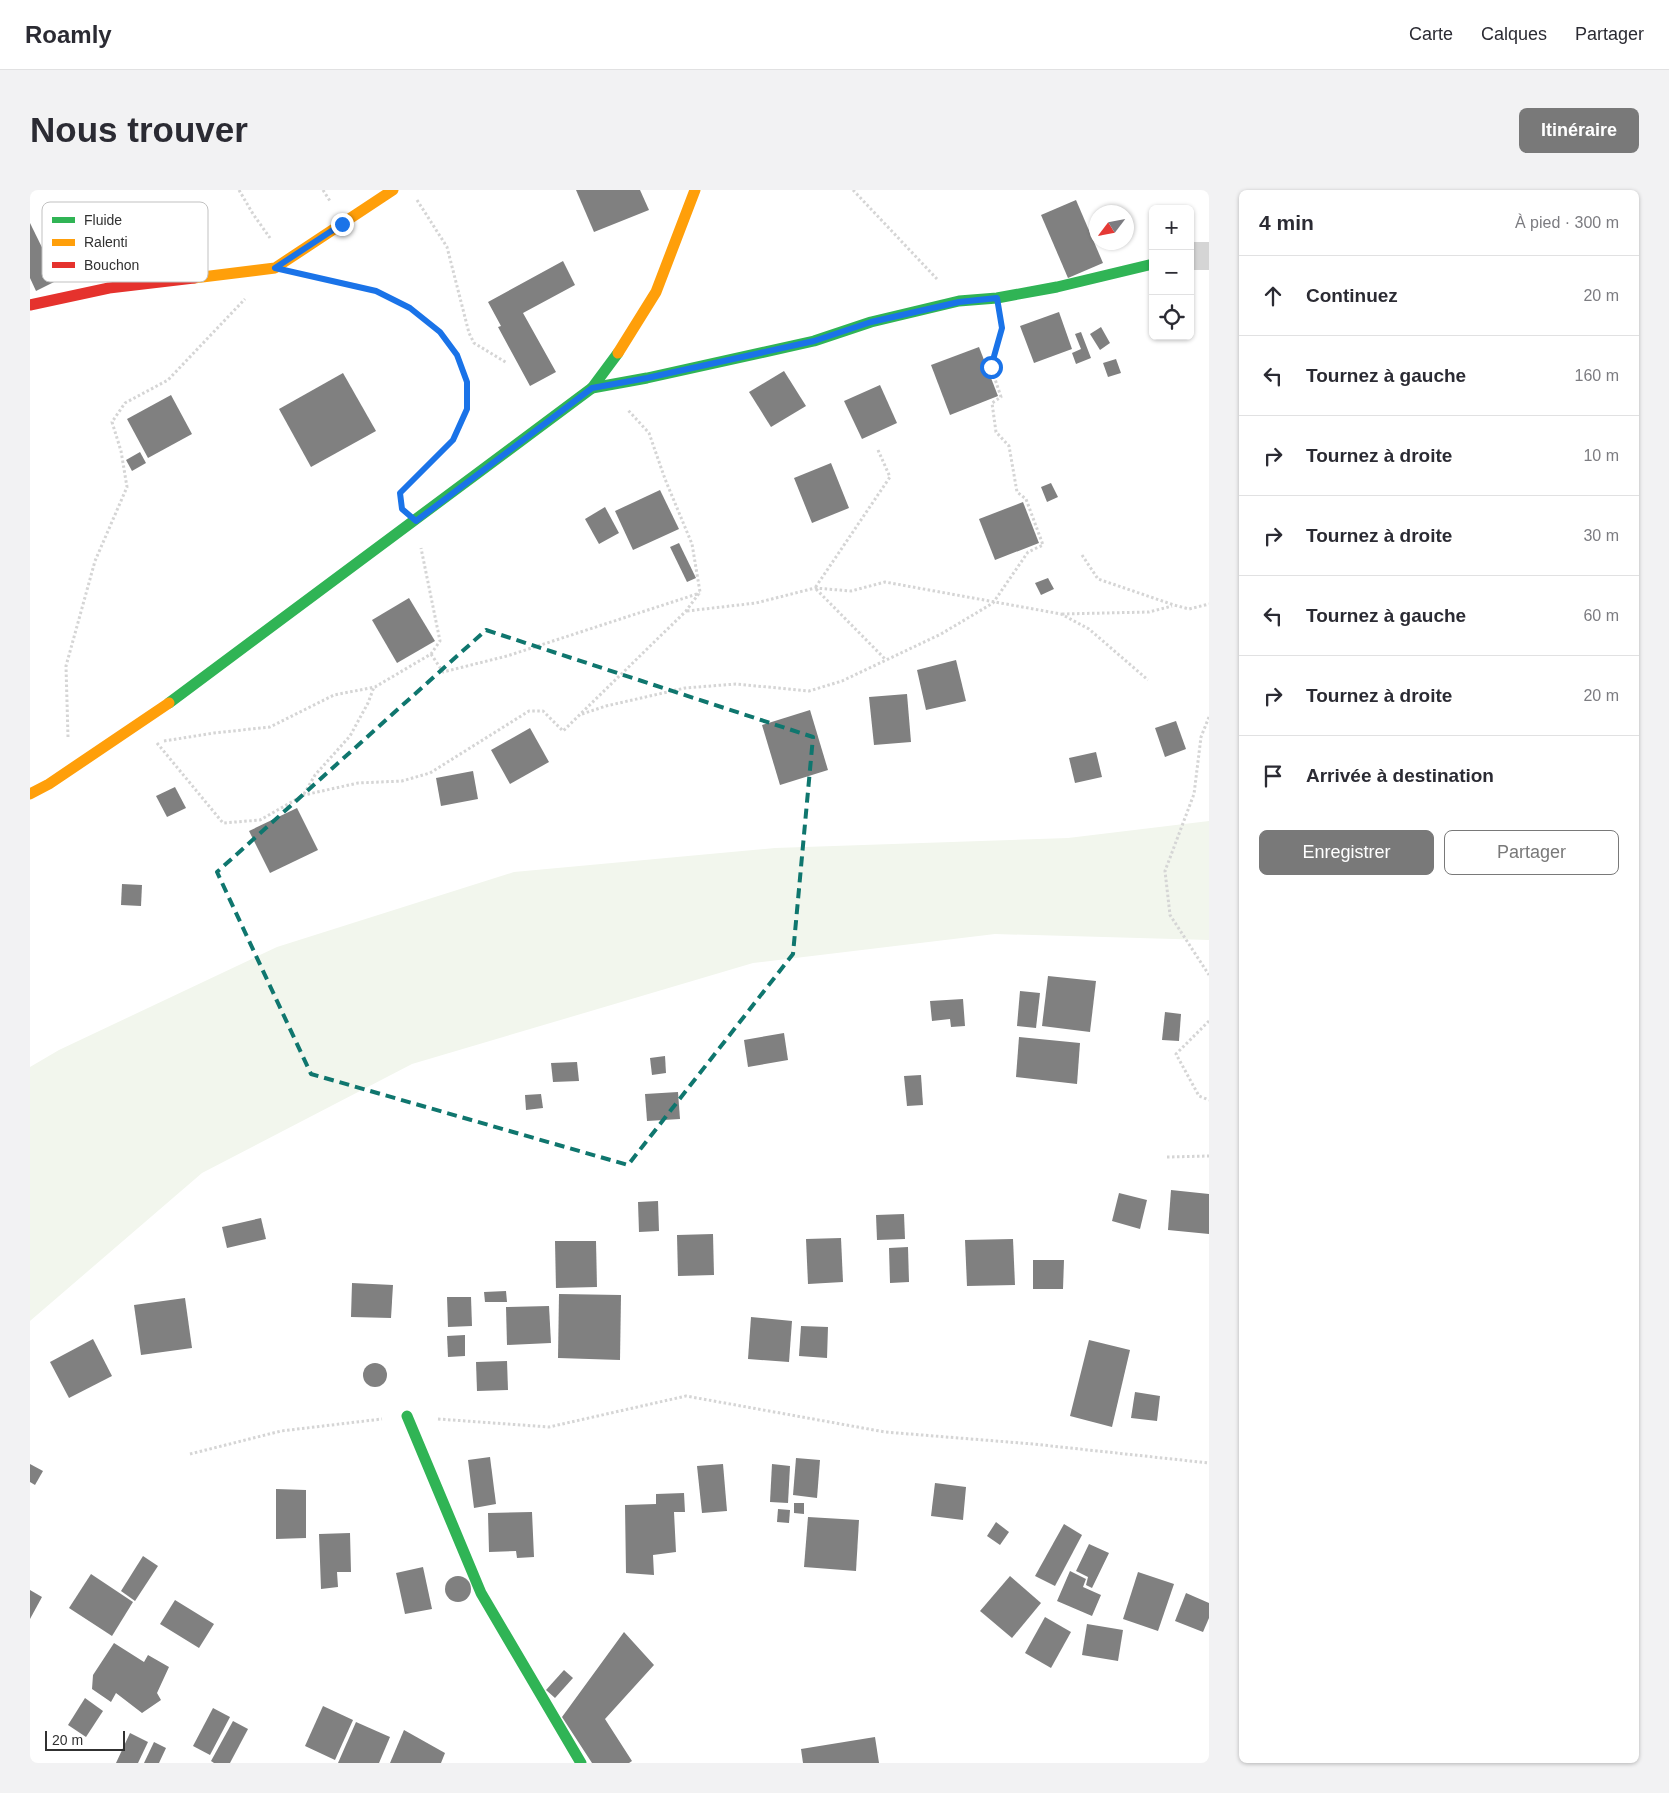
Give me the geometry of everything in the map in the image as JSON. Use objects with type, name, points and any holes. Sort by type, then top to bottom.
[{"type":"street","points":[[208,276],[275,268],[393,190]]},
{"type":"street","points":[[30,794],[49,784],[172,701],[592,388],[621,349],[656,292],[695,190]]},
{"type":"street","points":[[1194,256],[1209,256]]},
{"type":"street","points":[[592,388],[647,378],[814,341],[871,322],[959,302],[997,298],[1056,287],[1149,265]]},
{"type":"street","points":[[30,305],[109,288],[159,282]]},
{"type":"street","points":[[407,1416],[481,1594],[580,1763]]},
{"type":"path","points":[[239,190],[253,214],[287,260]]},
{"type":"path","points":[[853,190],[959,302]]},
{"type":"path","points":[[416,198],[447,247],[474,343],[507,363]]},
{"type":"path","points":[[69,770],[66,666],[95,562],[127,487],[121,451],[112,422],[125,403],[168,380],[275,268],[376,291],[410,308],[440,332],[457,355],[467,382],[467,409],[453,440],[400,493],[402,509],[416,521],[440,641],[431,654],[374,687],[334,695],[270,727],[214,732],[157,742]]},
{"type":"path","points":[[580,715],[606,706],[685,688],[736,684],[809,691],[842,681],[886,660],[940,634],[993,603],[1028,552],[1043,545],[1026,499],[1017,492],[1009,446],[996,432],[992,403],[1001,397],[991,367],[1002,328],[997,298]]},
{"type":"path","points":[[141,723],[223,823],[260,820],[304,795],[358,783],[402,781],[430,773],[529,711],[543,711],[563,731],[686,611],[700,592],[692,544],[649,433],[624,406],[592,388]]},
{"type":"path","points":[[815,588],[890,477],[878,450]]},
{"type":"path","points":[[1082,555],[1098,579],[1189,609],[1209,604]]},
{"type":"path","points":[[686,611],[756,603],[815,588],[851,591],[885,582],[1061,614],[1149,612],[1174,605]]},
{"type":"path","points":[[815,588],[886,660]]},
{"type":"path","points":[[431,654],[443,672],[507,656],[700,592]]},
{"type":"path","points":[[1061,614],[1089,629],[1148,680]]},
{"type":"path","points":[[304,795],[315,775],[350,736],[368,703],[374,687]]},
{"type":"path","points":[[1209,717],[1201,737],[1194,794],[1165,871],[1170,915],[1209,975]]},
{"type":"path","points":[[1209,1021],[1176,1054],[1199,1096],[1209,1100]]},
{"type":"path","points":[[1166,1157],[1209,1156]]},
{"type":"path","points":[[190,1454],[281,1431],[407,1416],[549,1427],[686,1396],[885,1432],[1033,1444],[1209,1463]]},
{"type":"highlighted area","points":[[486,630],[813,737],[793,954],[628,1165],[311,1074],[217,872]]},
{"type":"shaded area","points":[[1209,821],[1209,940],[995,934],[753,963],[412,1064],[202,1173],[30,1321],[30,1067],[59,1050],[277,947],[514,872],[775,848],[1068,838]]},
{"type":"building","points":[[576,190],[640,190],[649,210],[594,232]]},
{"type":"building","points":[[1076,200],[1089,230],[1089,250],[1097,250],[1103,263],[1068,278],[1041,215]]},
{"type":"building","points":[[30,223],[42,247],[42,282],[54,282],[36,291],[30,278]]},
{"type":"building","points":[[563,261],[575,285],[523,313],[556,372],[530,386],[498,327],[501,326],[488,302]]},
{"type":"building","points":[[1059,312],[1072,349],[1034,363],[1020,326]]},
{"type":"building","points":[[1101,327],[1110,343],[1100,350],[1090,334]]},
{"type":"building","points":[[1081,332],[1091,358],[1076,364],[1072,353],[1081,349],[1075,334]]},
{"type":"building","points":[[979,347],[998,396],[950,415],[931,365]]},
{"type":"building","points":[[1116,359],[1121,373],[1108,377],[1103,363]]},
{"type":"building","points":[[784,371],[806,406],[771,427],[749,392]]},
{"type":"building","points":[[343,373],[376,431],[311,467],[279,409]]},
{"type":"building","points":[[880,385],[897,423],[862,439],[844,401]]},
{"type":"building","points":[[171,395],[192,434],[148,458],[127,419]]},
{"type":"building","points":[[140,452],[146,463],[132,471],[126,460]]},
{"type":"building","points":[[831,463],[849,508],[812,523],[794,478]]},
{"type":"building","points":[[1051,483],[1058,497],[1047,502],[1041,487]]},
{"type":"building","points":[[660,490],[679,529],[633,550],[615,511]]},
{"type":"building","points":[[1023,502],[1039,543],[995,560],[979,519]]},
{"type":"building","points":[[605,507],[619,533],[599,544],[585,519]]},
{"type":"building","points":[[679,543],[696,578],[687,582],[670,547]]},
{"type":"building","points":[[1048,578],[1054,589],[1041,595],[1035,583]]},
{"type":"building","points":[[409,598],[435,641],[397,663],[372,620]]},
{"type":"building","points":[[956,660],[966,701],[926,710],[917,670]]},
{"type":"building","points":[[907,694],[911,742],[874,745],[869,697]]},
{"type":"building","points":[[810,710],[828,770],[780,785],[762,725]]},
{"type":"building","points":[[1176,721],[1186,749],[1165,757],[1155,728]]},
{"type":"building","points":[[530,728],[549,762],[510,784],[491,750]]},
{"type":"building","points":[[1096,752],[1102,777],[1075,783],[1069,758]]},
{"type":"building","points":[[473,771],[478,799],[441,806],[436,778]]},
{"type":"building","points":[[175,787],[186,808],[167,817],[156,796]]},
{"type":"building","points":[[297,808],[318,850],[270,873],[249,831]]},
{"type":"building","points":[[122,884],[142,885],[141,906],[121,905]]},
{"type":"building","points":[[1048,976],[1096,981],[1090,1032],[1042,1026]]},
{"type":"building","points":[[1020,991],[1040,993],[1036,1028],[1017,1026]]},
{"type":"building","points":[[963,999],[965,1026],[951,1027],[950,1019],[932,1021],[930,1001]]},
{"type":"building","points":[[1165,1012],[1181,1014],[1179,1041],[1162,1040]]},
{"type":"building","points":[[784,1033],[788,1060],[748,1067],[744,1040]]},
{"type":"building","points":[[1019,1037],[1080,1043],[1077,1084],[1016,1077]]},
{"type":"building","points":[[665,1056],[666,1073],[652,1075],[650,1058]]},
{"type":"building","points":[[577,1062],[579,1081],[553,1082],[551,1063]]},
{"type":"building","points":[[921,1075],[923,1105],[907,1106],[904,1076]]},
{"type":"building","points":[[678,1092],[680,1119],[647,1121],[645,1094]]},
{"type":"building","points":[[541,1094],[543,1108],[526,1110],[525,1095]]},
{"type":"building","points":[[1171,1190],[1209,1194],[1209,1234],[1168,1230]]},
{"type":"building","points":[[1119,1193],[1147,1200],[1140,1229],[1112,1221]]},
{"type":"building","points":[[658,1201],[659,1231],[639,1232],[638,1202]]},
{"type":"building","points":[[904,1214],[905,1239],[877,1240],[876,1215]]},
{"type":"building","points":[[261,1218],[266,1239],[227,1248],[222,1227]]},
{"type":"building","points":[[713,1234],[714,1275],[678,1276],[677,1235]]},
{"type":"building","points":[[841,1238],[843,1282],[808,1284],[806,1239]]},
{"type":"building","points":[[1013,1239],[1015,1285],[967,1286],[965,1240]]},
{"type":"building","points":[[555,1241],[596,1241],[597,1287],[556,1288]]},
{"type":"building","points":[[908,1247],[909,1282],[890,1283],[889,1248]]},
{"type":"building","points":[[1033,1260],[1064,1260],[1063,1289],[1033,1289]]},
{"type":"building","points":[[352,1283],[393,1285],[391,1318],[351,1317]]},
{"type":"building","points":[[506,1291],[507,1302],[485,1302],[484,1292]]},
{"type":"building","points":[[559,1294],[621,1295],[620,1360],[558,1358]]},
{"type":"building","points":[[447,1297],[471,1297],[472,1326],[448,1327]]},
{"type":"building","points":[[185,1298],[192,1348],[141,1355],[134,1305]]},
{"type":"building","points":[[549,1306],[551,1343],[507,1345],[506,1307]]},
{"type":"building","points":[[751,1317],[792,1321],[789,1362],[748,1359]]},
{"type":"building","points":[[801,1326],[828,1327],[827,1358],[799,1356]]},
{"type":"building","points":[[465,1335],[465,1356],[448,1357],[447,1336]]},
{"type":"building","points":[[93,1339],[112,1376],[69,1398],[50,1362]]},
{"type":"building","points":[[1089,1340],[1130,1350],[1112,1427],[1070,1416]]},
{"type":"building","points":[[507,1361],[508,1390],[477,1391],[476,1362]]},
{"type":"building","points":[[375,1363],[384,1366],[387,1375],[384,1384],[375,1387],[366,1384],[363,1375],[366,1366]]},
{"type":"building","points":[[1135,1392],[1160,1396],[1157,1421],[1131,1418]]},
{"type":"building","points":[[490,1457],[496,1504],[474,1508],[468,1460]]},
{"type":"building","points":[[796,1458],[820,1460],[817,1498],[793,1495]]},
{"type":"building","points":[[30,1464],[43,1471],[35,1485],[30,1482]]},
{"type":"building","points":[[723,1464],[727,1511],[702,1513],[697,1466]]},
{"type":"building","points":[[772,1464],[790,1466],[788,1503],[770,1502]]},
{"type":"building","points":[[935,1483],[966,1487],[963,1520],[931,1516]]},
{"type":"building","points":[[276,1489],[306,1490],[306,1538],[276,1539]]},
{"type":"building","points":[[684,1493],[685,1512],[674,1512],[676,1552],[653,1555],[654,1575],[626,1573],[625,1505],[656,1504],[656,1494]]},
{"type":"building","points":[[794,1503],[804,1503],[804,1514],[794,1513]]},
{"type":"building","points":[[778,1509],[790,1510],[789,1523],[777,1522]]},
{"type":"building","points":[[532,1512],[534,1557],[517,1558],[516,1551],[489,1552],[488,1513]]},
{"type":"building","points":[[808,1517],[859,1520],[856,1571],[804,1567]]},
{"type":"building","points":[[996,1522],[1009,1532],[1000,1545],[987,1536]]},
{"type":"building","points":[[1064,1524],[1082,1535],[1055,1586],[1035,1576]]},
{"type":"building","points":[[350,1533],[351,1572],[337,1572],[338,1587],[321,1589],[319,1534]]},
{"type":"building","points":[[1089,1544],[1109,1553],[1092,1588],[1086,1585],[1088,1577],[1076,1571]]},
{"type":"building","points":[[143,1556],[158,1566],[135,1601],[121,1591]]},
{"type":"building","points":[[423,1567],[432,1609],[405,1614],[396,1573]]},
{"type":"building","points":[[1070,1571],[1086,1579],[1083,1587],[1101,1595],[1092,1616],[1057,1601]]},
{"type":"building","points":[[1138,1572],[1174,1584],[1158,1631],[1123,1619]]},
{"type":"building","points":[[91,1574],[133,1602],[112,1636],[69,1608]]},
{"type":"building","points":[[458,1576],[467,1580],[471,1589],[467,1598],[458,1602],[449,1598],[445,1589],[449,1580]]},
{"type":"building","points":[[1010,1576],[1041,1603],[1012,1638],[980,1611]]},
{"type":"building","points":[[30,1590],[42,1597],[30,1619]]},
{"type":"building","points":[[1186,1593],[1209,1603],[1209,1618],[1203,1632],[1175,1621]]},
{"type":"building","points":[[175,1600],[214,1624],[199,1648],[160,1624]]},
{"type":"building","points":[[1045,1617],[1071,1632],[1051,1668],[1025,1653]]},
{"type":"building","points":[[1087,1624],[1123,1630],[1118,1661],[1082,1655]]},
{"type":"building","points":[[624,1632],[654,1665],[605,1719],[632,1761],[629,1763],[592,1763],[562,1717]]},
{"type":"building","points":[[114,1643],[144,1662],[148,1655],[169,1667],[157,1693],[161,1700],[142,1713],[116,1693],[111,1702],[92,1689],[93,1675]]},
{"type":"building","points":[[564,1670],[573,1678],[555,1698],[546,1690]]},
{"type":"building","points":[[85,1698],[103,1711],[86,1737],[68,1725]]},
{"type":"building","points":[[323,1706],[353,1720],[335,1760],[305,1746]]},
{"type":"building","points":[[213,1708],[230,1717],[210,1755],[193,1746]]},
{"type":"building","points":[[233,1721],[248,1729],[230,1763],[214,1763],[211,1761]]},
{"type":"building","points":[[356,1722],[390,1737],[379,1763],[338,1763]]},
{"type":"building","points":[[404,1730],[445,1753],[441,1763],[390,1763]]},
{"type":"building","points":[[130,1733],[148,1742],[138,1763],[116,1763]]},
{"type":"building","points":[[875,1737],[879,1763],[803,1763],[801,1749]]},
{"type":"building","points":[[154,1742],[166,1748],[159,1763],[144,1763]]},
{"type":"traffic: fast","points":[[592,388],[647,378],[814,341],[871,322],[959,301],[997,298],[1057,287],[1149,265]]},
{"type":"traffic: fast","points":[[169,703],[592,388],[618,353]]},
{"type":"traffic: fast","points":[[407,1416],[481,1593],[581,1763]]},
{"type":"traffic: slow","points":[[208,276],[275,268],[393,190]]},
{"type":"traffic: slow","points":[[618,353],[656,292],[695,190]]},
{"type":"traffic: slow","points":[[30,794],[49,784],[169,703]]},
{"type":"traffic: jam","points":[[30,305],[109,288],[160,282]]},
{"type":"route","points":[[342,224],[275,268],[376,291],[410,308],[440,332],[457,355],[467,382],[467,409],[453,440],[400,493],[402,509],[416,521],[592,388],[647,378],[814,341],[871,322],[959,302],[997,298],[1002,328],[991,367]]}]
